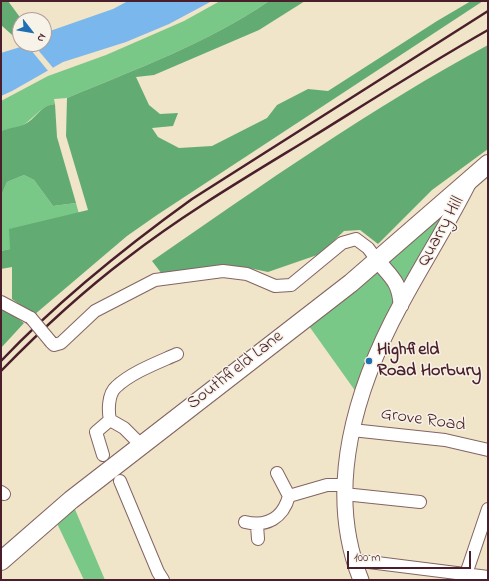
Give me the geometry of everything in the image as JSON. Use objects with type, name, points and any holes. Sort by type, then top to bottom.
[{"type":"highway","name":"Quarry Hill","points":[[470,180],[488,164]]},
{"type":"highway","name":"Southfield Lane","points":[[1,561],[45,521],[377,260],[470,180]]},
{"type":"main road","name":"Quarry Hill","points":[[361,580],[353,560],[346,526],[344,490],[352,430],[374,361],[401,305],[449,222],[470,180]]},
{"type":"main road","points":[[377,260],[396,282],[400,292],[401,305]]},
{"type":"street","points":[[1,302],[31,318],[54,345],[61,343],[95,311],[155,280],[223,271],[247,274],[275,286],[291,285],[342,243],[356,239],[368,248],[377,260]]},
{"type":"street","points":[[141,445],[124,428],[110,420],[108,409],[114,388],[135,374],[177,354]]},
{"type":"street","points":[[102,456],[96,432],[110,420]]},
{"type":"street","name":"Grove Road","points":[[352,430],[445,440],[488,450]]},
{"type":"street","points":[[244,522],[257,525],[278,517],[289,496],[277,473]]},
{"type":"street","points":[[120,481],[158,572],[164,580]]},
{"type":"street","points":[[289,496],[326,485],[397,505],[420,502]]},
{"type":"street","points":[[466,574],[484,531],[488,509]]},
{"type":"street","points":[[257,525],[258,539]]},
{"type":"street","points":[[353,560],[488,577]]},
{"type":"green space","points":[[1,1],[8,1],[16,12],[12,12],[12,35],[1,25]]},
{"type":"green space","points":[[220,1],[269,1],[246,16],[196,43],[67,98],[54,99],[55,104],[45,107],[25,124],[20,127],[1,131],[1,101],[48,76],[106,55],[184,21]]},
{"type":"green space","points":[[269,1],[305,1],[259,30],[154,75],[136,77],[149,105],[160,114],[178,113],[173,126],[152,128],[158,137],[179,148],[212,146],[267,118],[277,105],[308,89],[328,91],[471,1],[483,1],[157,215],[127,236],[34,315],[12,299],[12,267],[1,269],[1,251],[10,249],[9,229],[88,210],[66,136],[67,98],[196,43],[246,16]]},
{"type":"green space","points":[[488,45],[488,149],[432,190],[378,244],[360,230],[344,231],[320,254],[268,272],[244,267],[162,274],[152,261],[359,121],[444,69]]},
{"type":"green space","points":[[55,104],[57,137],[76,203],[53,206],[34,180],[24,175],[7,182],[1,196],[1,131],[28,123],[44,108]]},
{"type":"green space","points":[[24,175],[34,180],[53,206],[76,203],[79,214],[10,249],[1,251],[1,196],[7,182]]},
{"type":"green space","points":[[470,180],[361,399],[304,319]]},
{"type":"green space","points":[[1,306],[24,323],[1,348]]},
{"type":"green space","points":[[71,500],[105,580],[84,580],[53,515]]},
{"type":"water","points":[[128,1],[212,1],[169,24],[126,42],[63,62],[1,96],[1,53],[12,50],[12,52],[52,52],[52,30],[113,9]]},
{"type":"pier","points":[[33,52],[40,52],[54,69],[49,72]]},
{"type":"railway","points":[[1,361],[69,296],[142,236],[192,199],[488,11]]},
{"type":"railway","points":[[1,371],[78,298],[149,241],[242,180],[421,69],[488,30]]},
{"type":"place","name":"Highfield Road Horbury","points":[[369,361]]}]
